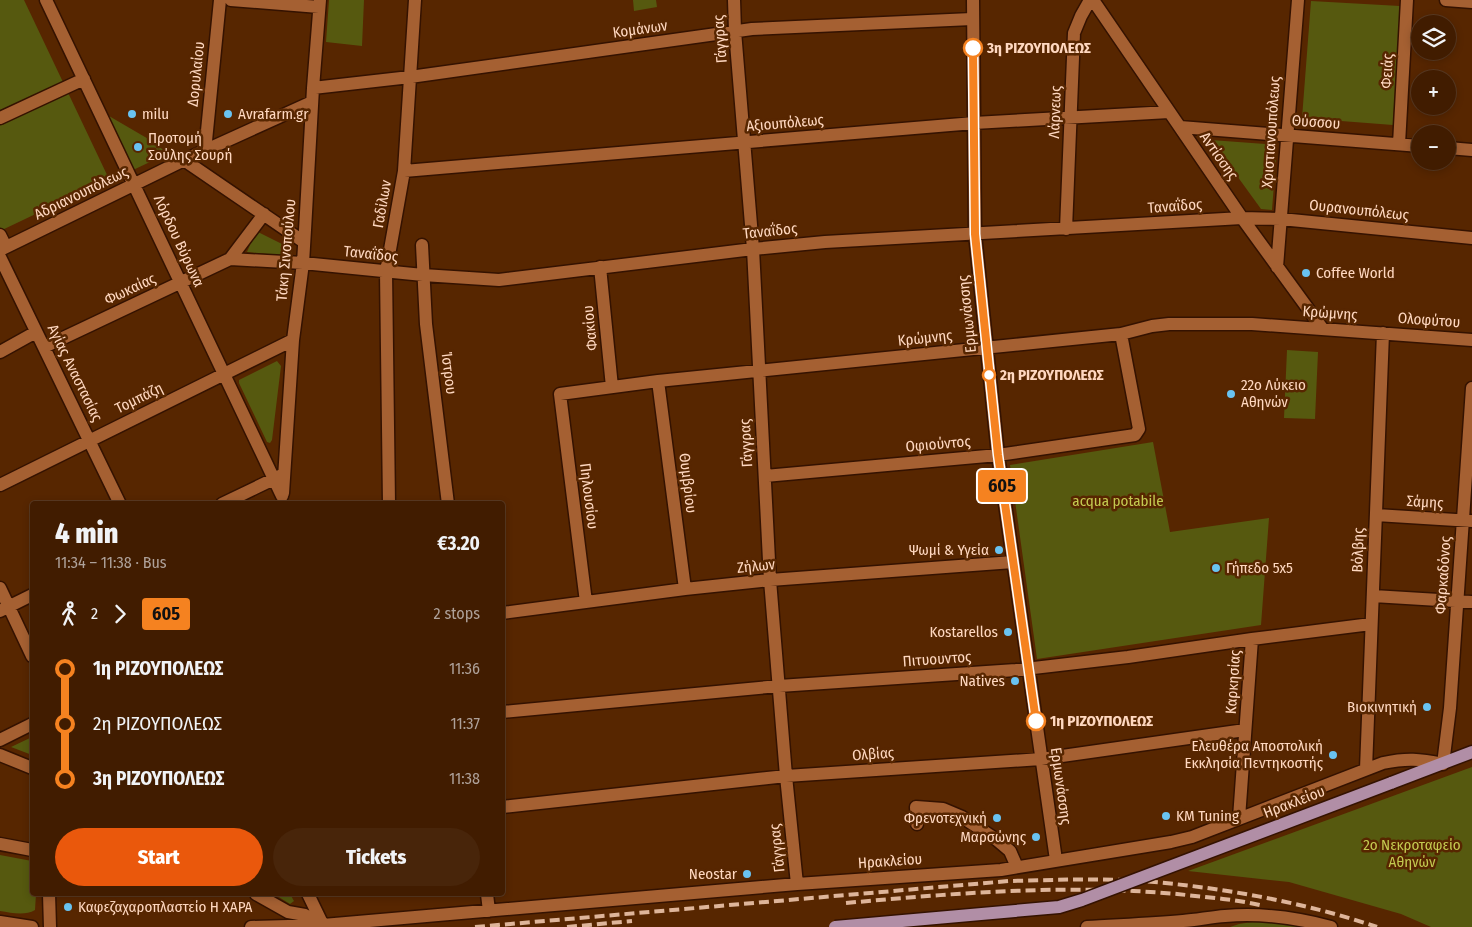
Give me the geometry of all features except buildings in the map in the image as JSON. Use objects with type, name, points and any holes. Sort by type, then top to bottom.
[{"type":"main road","name":"Ηρακλείου","points":[[834,927],[1059,907],[1082,900],[1472,752]]},
{"type":"street","name":"Δορυλαίου","points":[[205,151],[220,0]]},
{"type":"street","points":[[231,0],[320,4]]},
{"type":"street","name":"Γαδίλων","points":[[389,501],[386,272],[404,171],[415,0]]},
{"type":"street","name":"Γάγγρας","points":[[734,0],[754,249],[758,371],[770,580],[797,884]]},
{"type":"street","name":"Ερμωνάσσης","points":[[973,0],[975,234],[998,455],[1056,860]]},
{"type":"street","name":"Αντίσσης","points":[[1091,0],[1242,218],[1322,328]]},
{"type":"street","name":"Λάρνεως","points":[[1066,229],[1074,33],[1091,0]]},
{"type":"street","name":"Χριστιανουπόλεως","points":[[1277,267],[1298,0]]},
{"type":"street","name":"Φειάς","points":[[1399,144],[1408,0]]},
{"type":"street","points":[[1446,0],[1472,2]]},
{"type":"street","name":"Λόρδου Βύρωνα","points":[[51,2],[84,78],[224,374],[279,476]]},
{"type":"street","name":"Τάκη Σινοπούλου","points":[[282,500],[279,476],[292,340],[304,242],[320,4]]},
{"type":"street","name":"Κομάνων","points":[[313,88],[410,77],[752,28],[972,19]]},
{"type":"street","points":[[0,118],[84,78]]},
{"type":"street","name":"Αδριανουπόλεως","points":[[2,251],[184,160],[312,102]]},
{"type":"street","name":"Αξιουπόλεως","points":[[404,171],[974,123],[1169,112]]},
{"type":"street","name":"Θύσσου","points":[[1180,127],[1411,145]]},
{"type":"street","points":[[1456,149],[1472,150]]},
{"type":"street","points":[[184,160],[304,242]]},
{"type":"street","name":"Φωκαίας","points":[[230,260],[264,214]]},
{"type":"street","name":"Ταναΐδος","points":[[302,263],[423,276],[499,280],[825,242],[1242,218]]},
{"type":"street","name":"Ουρανουπόλεως","points":[[1242,218],[1281,219],[1472,238]]},
{"type":"street","name":"Αγίας Αναστασίας","points":[[0,235],[2,251],[36,332],[119,501]]},
{"type":"street","name":"Ίστρου","points":[[422,245],[426,324],[448,501]]},
{"type":"street","name":"Φωκαίας","points":[[44,348],[230,260],[302,263]]},
{"type":"street","name":"Φακίου","points":[[600,267],[612,387]]},
{"type":"street","name":"Κρώμνης","points":[[560,394],[658,381],[1121,334],[1152,326],[1169,324],[1252,324],[1383,333]]},
{"type":"street","points":[[0,352],[36,332]]},
{"type":"street","name":"Ολοφύτου","points":[[1383,333],[1472,340]]},
{"type":"street","name":"Βόλβης","points":[[1366,769],[1383,333]]},
{"type":"street","name":"Οφιούντος","points":[[765,476],[998,455],[1135,435],[1140,429],[1121,334]]},
{"type":"street","name":"Τομπάζη","points":[[0,485],[292,340]]},
{"type":"street","name":"Θυμβρίου","points":[[658,381],[685,589]]},
{"type":"street","name":"Φαρκαδόνος","points":[[1443,764],[1450,708],[1457,601],[1467,521],[1472,388]]},
{"type":"street","name":"Πηλουσίου","points":[[560,394],[586,602]]},
{"type":"street","points":[[228,501],[279,476]]},
{"type":"street","name":"Σάμης","points":[[1376,514],[1467,521]]},
{"type":"street","name":"Ζήλων","points":[[505,613],[770,580],[1013,562]]},
{"type":"street","points":[[0,588],[4,609],[30,653]]},
{"type":"street","points":[[4,609],[30,596]]},
{"type":"street","points":[[1372,596],[1472,602]]},
{"type":"street","name":"Πιτυουντος","points":[[505,712],[779,686],[1028,668],[1128,657],[1252,638],[1371,624]]},
{"type":"street","name":"Καρκησίας","points":[[1239,818],[1252,638]]},
{"type":"street","points":[[0,740],[30,725]]},
{"type":"street","name":"Ολβίας","points":[[505,807],[786,776],[1041,759],[1246,730]]},
{"type":"street","points":[[0,755],[30,767]]},
{"type":"street","name":"Ηρακλείου","points":[[251,927],[323,925],[797,884],[1001,870],[1192,837],[1383,763],[1404,758],[1443,764]]},
{"type":"street","points":[[917,824],[916,807],[942,809],[962,817],[1010,851],[1016,867]]},
{"type":"street","points":[[0,844],[30,850]]},
{"type":"street","points":[[49,896],[50,927]]},
{"type":"street","points":[[260,896],[288,912],[305,916],[323,925]]},
{"type":"street","points":[[309,896],[323,925]]},
{"type":"street","points":[[487,896],[489,911]]},
{"type":"street","points":[[1087,927],[1183,924],[1225,916],[1246,915],[1317,923],[1332,927]]},
{"type":"street","points":[[0,922],[32,927]]},
{"type":"green space","points":[[0,0],[24,0],[109,179],[0,231]]},
{"type":"green space","points":[[329,0],[364,0],[362,46],[326,42]]},
{"type":"green space","points":[[633,0],[656,0],[657,7],[634,11]]},
{"type":"green space","points":[[1311,1],[1400,6],[1393,125],[1302,118]]},
{"type":"green space","points":[[109,116],[157,144],[167,154],[133,170]]},
{"type":"green space","points":[[1211,140],[1277,145],[1272,210],[1261,209]]},
{"type":"green space","points":[[258,232],[290,248],[292,254],[288,256],[247,252],[255,233]]},
{"type":"green space","points":[[1287,350],[1318,352],[1315,419],[1284,418]]},
{"type":"green space","points":[[277,361],[281,366],[272,440],[270,443],[267,442],[239,380]]},
{"type":"green space","name":"acqua potabile","points":[[1153,442],[1170,532],[1269,518],[1261,625],[1037,659],[1010,465]]},
{"type":"green space","points":[[30,738],[30,754],[11,747]]},
{"type":"green space","name":"2ο Νεκροταφείο Αθηνών","points":[[1472,767],[1472,927],[1431,927],[1401,914],[1289,882],[1188,871]]},
{"type":"green space","points":[[0,855],[30,861],[30,896],[36,896],[35,910],[23,913],[0,911]]},
{"type":"green space","points":[[277,896],[291,896],[294,901],[290,904]]},
{"type":"green space","points":[[1259,921],[1317,927],[1230,927]]},
{"type":"railway","points":[[475,927],[1009,881],[1092,879],[1142,881],[1201,887],[1261,897],[1320,910],[1377,927]]},
{"type":"railway","points":[[846,903],[970,893],[1094,890],[1177,894],[1260,905]]},
{"type":"railway","points":[[567,927],[632,921]]},
{"type":"bus line","name":"605","points":[[973,48],[975,234],[998,455],[1036,721]]},
{"type":"place","name":"3η ΡΙΖΟΥΠΟΛΕΩΣ","points":[[973,48]]},
{"type":"place","name":"milu","points":[[132,114]]},
{"type":"place","name":"Avrafarm.gr","points":[[228,114]]},
{"type":"place","name":"Προτομή Σούλης Σουρή","points":[[138,147]]},
{"type":"place","name":"Coffee World","points":[[1306,273]]},
{"type":"place","name":"2η ΡΙΖΟΥΠΟΛΕΩΣ","points":[[989,375]]},
{"type":"place","name":"22ο Λύκειο Αθηνών","points":[[1231,394]]},
{"type":"place","name":"Ψωμί & Υγεία","points":[[999,550]]},
{"type":"place","name":"Γήπεδο 5x5","points":[[1216,568]]},
{"type":"place","name":"Kostarellos","points":[[1008,632]]},
{"type":"place","name":"Natives","points":[[1015,681]]},
{"type":"place","name":"Βιοκινητική","points":[[1427,707]]},
{"type":"place","name":"1η ΡΙΖΟΥΠΟΛΕΩΣ","points":[[1036,721]]},
{"type":"place","name":"Ελευθέρα Αποστολική Εκκλησία Πεντηκοστής","points":[[1333,755]]},
{"type":"place","name":"KM Tuning","points":[[1166,816]]},
{"type":"place","name":"Φρενοτεχνική","points":[[997,818]]},
{"type":"place","name":"Μαρσώνης","points":[[1036,837]]},
{"type":"place","name":"Neostar","points":[[747,874]]},
{"type":"place","name":"Καφεζαχαροπλαστείο Η ΧΑΡΑ","points":[[68,907]]}]
